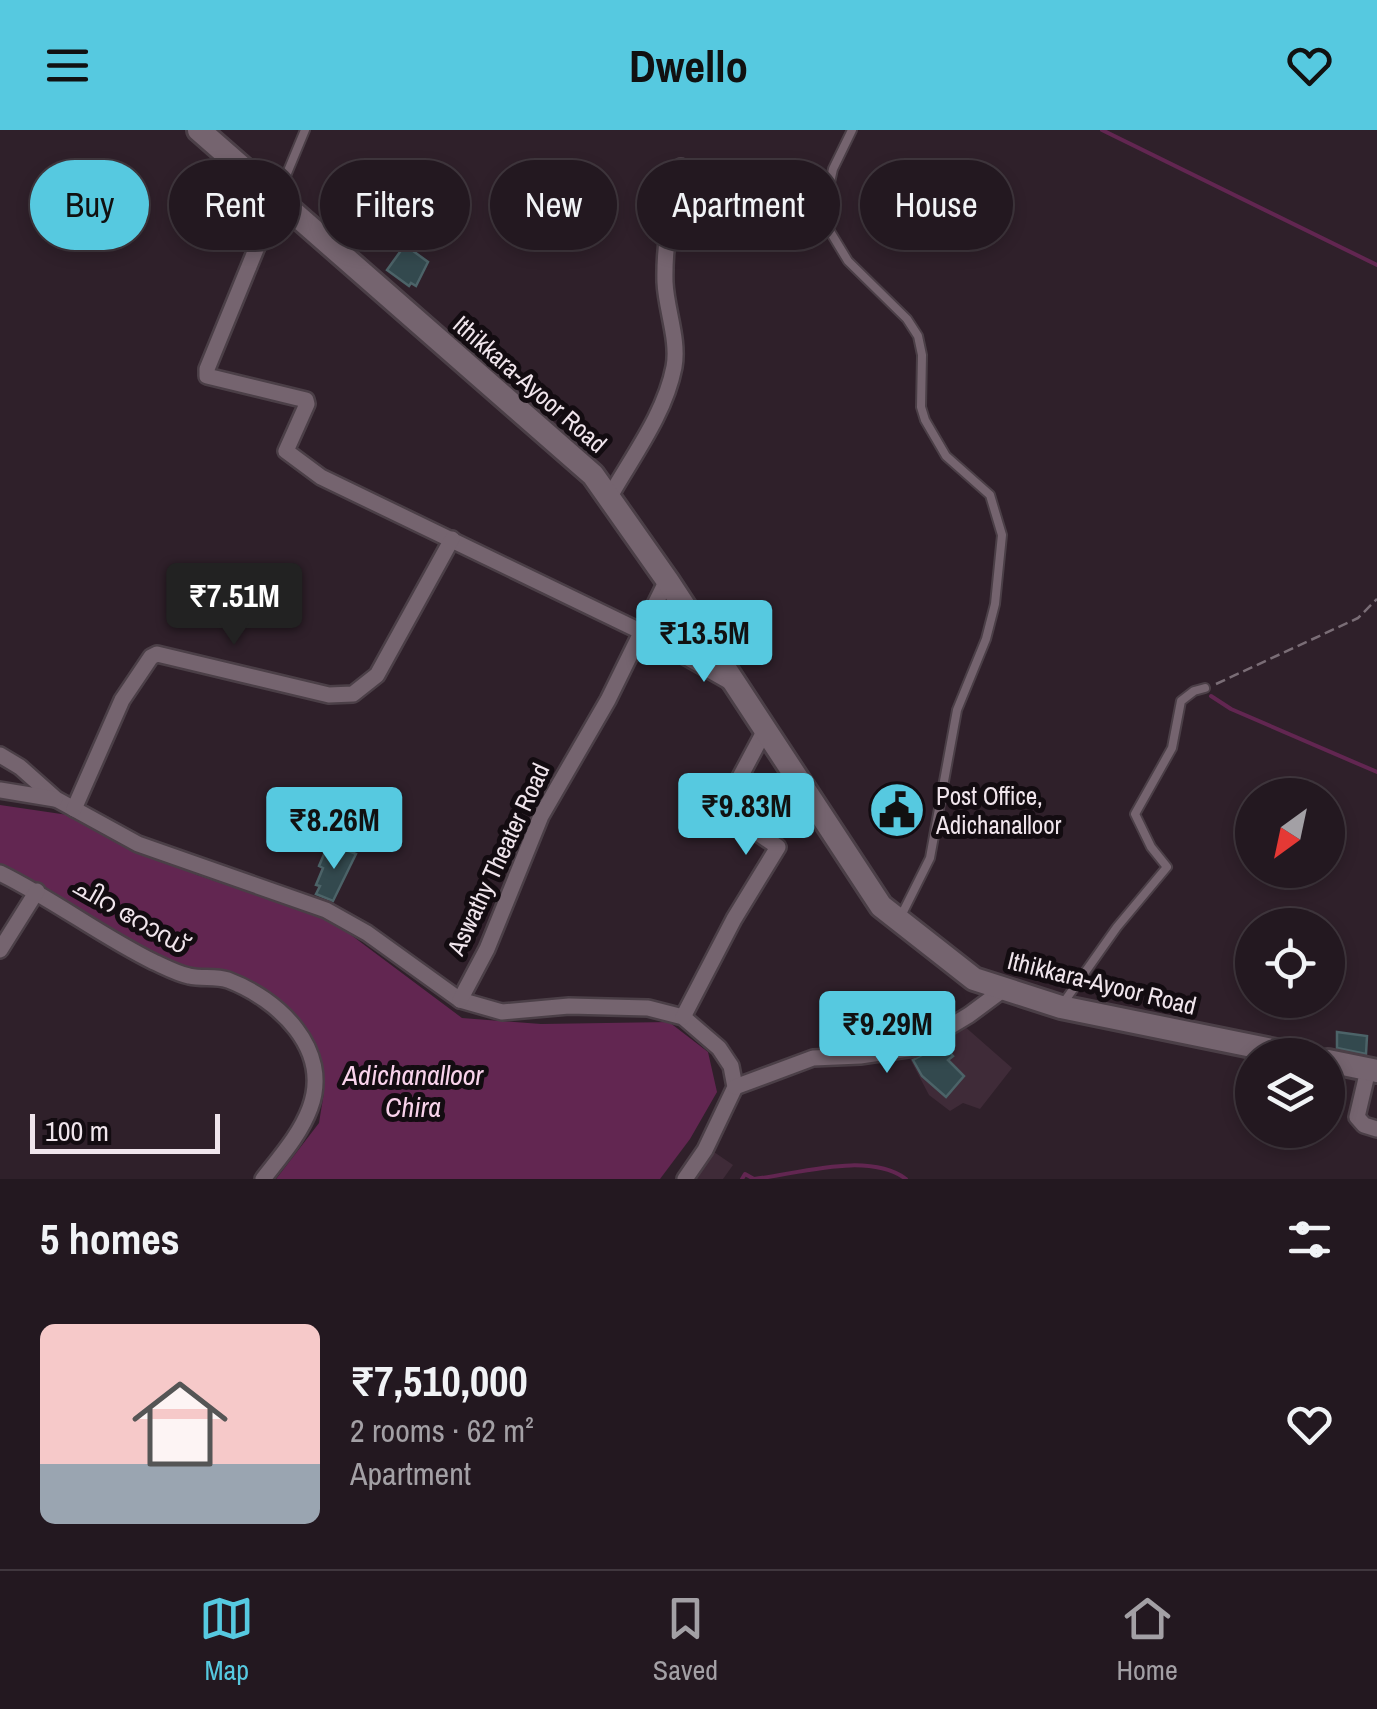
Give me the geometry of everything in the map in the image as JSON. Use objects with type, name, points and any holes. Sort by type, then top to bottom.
[{"type":"main road","name":"Ithikkara-Ayoor Road","points":[[199,130],[233,160]]},
{"type":"main road","name":"Ithikkara-Ayoor Road","points":[[300,218],[593,474],[881,906],[974,979],[1061,1007],[1235,1043]]},
{"type":"main road","points":[[1345,1065],[1372,1071]]},
{"type":"street","points":[[256,250],[207,376],[306,400],[287,455],[359,498],[642,632],[736,685]]},
{"type":"street","points":[[609,498],[656,416],[675,362],[666,250]]},
{"type":"street","points":[[74,809],[122,700],[151,657],[169,656],[328,695],[352,694],[377,675],[452,540]]},
{"type":"street","name":"Aswathy Theater Road","points":[[460,1000],[487,949],[541,816],[608,700],[666,580]]},
{"type":"street","points":[[683,1017],[734,919],[778,847],[723,808],[764,730]]},
{"type":"street","points":[[0,754],[56,799],[138,844],[326,910],[366,933],[460,1000],[502,1012],[569,1006],[648,1008],[683,1017],[720,1048],[731,1066],[735,1087],[705,1150],[684,1179]]},
{"type":"street","points":[[0,790],[56,799]]},
{"type":"street","name":"ചിറ റോഡ്","points":[[0,873],[151,960],[188,976],[232,982],[268,1001],[295,1023],[310,1056],[314,1094],[300,1130],[263,1179]]},
{"type":"street","points":[[0,950],[37,891]]},
{"type":"street","points":[[735,1087],[812,1058],[914,1048],[1004,989]]},
{"type":"street","points":[[1372,1071],[1356,1118],[1377,1129]]},
{"type":"lane","points":[[293,160],[305,130]]},
{"type":"lane","points":[[852,130],[833,169],[825,223],[848,261],[907,319],[918,336],[925,420],[946,456],[990,495],[1002,534],[995,604],[986,639],[957,710],[930,858],[899,920]]},
{"type":"lane","points":[[1061,1007],[1117,927],[1167,867],[1151,847],[1134,814],[1172,748],[1181,701],[1205,688]]},
{"type":"path","points":[[1205,688],[1358,618],[1377,599]]},
{"type":"shaded area","points":[[963,1025],[1012,1068],[980,1109],[963,1103],[950,1111],[929,1095],[907,1053]]},
{"type":"shaded area","points":[[714,1152],[733,1165],[723,1179],[696,1179]]},
{"type":"water","name":"Adichanalloor Chira","points":[[0,805],[68,815],[197,875],[331,920],[462,1018],[541,1024],[669,1022],[708,1052],[717,1092],[690,1139],[660,1179],[276,1179],[319,1123],[324,1092],[309,1042],[289,1011],[181,969],[0,870]]},
{"type":"building","points":[[401,250],[412,250],[428,262],[416,286],[409,286],[387,270]]},
{"type":"building","name":"Post Office, Adichanalloor","points":[[897,799],[908,806],[898,821],[887,814]]},
{"type":"building","points":[[335,845],[356,854],[333,901],[316,894],[320,886],[316,885],[325,852],[331,855]]},
{"type":"building","points":[[1337,1032],[1367,1036],[1366,1054],[1345,1050],[1345,1038],[1337,1038]]},
{"type":"building","points":[[942,1044],[953,1056],[948,1060],[964,1076],[946,1097],[922,1076],[913,1060]]},
{"type":"waterway","points":[[1102,130],[1377,265]]},
{"type":"waterway","points":[[1211,696],[1231,709],[1377,772]]},
{"type":"waterway","points":[[742,1179],[745,1174],[754,1179],[853,1165],[872,1166],[906,1179]]},
{"type":"place","name":"Post Office, Adichanalloor","points":[[897,810]]}]
